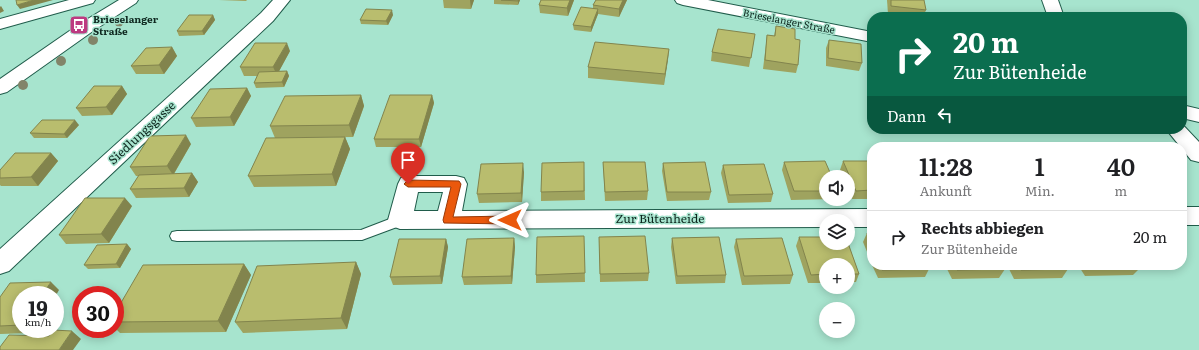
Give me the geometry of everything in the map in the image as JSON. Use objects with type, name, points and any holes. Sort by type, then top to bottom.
[{"type":"street","points":[[0,24],[87,0]]},
{"type":"street","points":[[0,88],[87,27],[130,0]]},
{"type":"street","name":"Siedlungsgasse","points":[[0,264],[267,17],[282,0]]},
{"type":"street","name":"Brieselanger Straße","points":[[683,0],[867,36]]},
{"type":"street","points":[[1050,0],[1054,12]]},
{"type":"street","points":[[1187,112],[1199,116]]},
{"type":"street","points":[[1180,134],[1199,155]]},
{"type":"street","points":[[400,220],[408,184],[456,184],[448,220]]},
{"type":"street","points":[[1187,216],[1199,216]]},
{"type":"street","name":"Zur Bütenheide","points":[[400,220],[867,218]]},
{"type":"lane","points":[[177,236],[362,235],[400,220]]},
{"type":"building","points":[[16,0],[34,0],[17,5]]},
{"type":"building","points":[[541,0],[570,0],[567,8],[539,5]]},
{"type":"building","points":[[596,0],[623,0],[619,9],[593,5]]},
{"type":"building","points":[[891,0],[924,0],[926,10],[891,6]]},
{"type":"building","points":[[581,7],[598,9],[591,27],[573,25]]},
{"type":"building","points":[[366,9],[392,10],[386,21],[360,20]]},
{"type":"building","points":[[189,15],[213,15],[202,31],[177,31]]},
{"type":"building","points":[[776,26],[795,29],[795,39],[800,40],[798,65],[765,60],[767,35],[775,36]]},
{"type":"building","points":[[718,29],[755,34],[751,58],[712,52]]},
{"type":"building","points":[[829,40],[861,44],[862,63],[828,58]]},
{"type":"building","points":[[595,42],[669,49],[665,74],[588,67]]},
{"type":"building","points":[[255,43],[287,43],[273,67],[240,67]]},
{"type":"building","points":[[172,47],[159,65],[131,66],[146,48]]},
{"type":"building","points":[[287,71],[282,82],[254,83],[259,72]]},
{"type":"building","points":[[94,86],[122,86],[106,107],[76,108]]},
{"type":"building","points":[[247,88],[230,117],[191,118],[210,89]]},
{"type":"building","points":[[361,95],[349,125],[270,126],[285,96]]},
{"type":"building","points":[[390,95],[432,95],[419,139],[374,139]]},
{"type":"building","points":[[42,120],[75,120],[64,134],[30,133]]},
{"type":"building","points":[[186,135],[167,166],[130,167],[150,136]]},
{"type":"building","points":[[345,137],[332,174],[248,176],[266,138]]},
{"type":"building","points":[[15,153],[51,153],[31,177],[0,178],[0,170]]},
{"type":"building","points":[[825,161],[829,170],[819,170],[819,191],[794,191],[784,162]]},
{"type":"building","points":[[843,161],[867,161],[867,190],[856,191],[855,170],[847,170]]},
{"type":"building","points":[[584,162],[584,191],[541,192],[542,163]]},
{"type":"building","points":[[603,162],[645,162],[648,191],[605,192]]},
{"type":"building","points":[[705,162],[711,192],[667,192],[663,163]]},
{"type":"building","points":[[523,163],[521,193],[477,194],[481,164]]},
{"type":"building","points":[[764,164],[773,194],[729,195],[723,165]]},
{"type":"building","points":[[192,173],[184,188],[130,189],[139,175]]},
{"type":"building","points":[[85,198],[125,198],[101,234],[59,235]]},
{"type":"building","points":[[584,236],[585,273],[536,275],[537,237]]},
{"type":"building","points":[[645,236],[649,273],[600,274],[599,237]]},
{"type":"building","points":[[719,237],[726,275],[677,276],[672,238]]},
{"type":"building","points":[[799,237],[819,237],[819,250],[850,250],[853,258],[819,258],[819,274],[811,275]]},
{"type":"building","points":[[514,238],[511,276],[462,277],[467,239]]},
{"type":"building","points":[[782,238],[793,275],[744,276],[736,239]]},
{"type":"building","points":[[399,239],[446,239],[440,276],[390,277]]},
{"type":"building","points":[[127,244],[116,264],[84,265],[97,245]]},
{"type":"building","points":[[356,262],[341,318],[235,322],[257,266]]},
{"type":"building","points":[[855,263],[859,274],[855,274]]},
{"type":"building","points":[[244,264],[218,321],[124,322],[124,298],[143,265]]},
{"type":"building","points":[[51,282],[48,286],[12,286],[12,325],[0,326],[0,297],[10,283]]},
{"type":"building","points":[[64,331],[72,331],[59,350],[0,350],[0,347],[9,335],[12,335],[12,338],[64,338]]},
{"type":"place","name":"Brieselanger Straße","points":[[79,25]]},
{"type":"route","points":[[408,184],[456,184],[448,220],[510,220]]}]
